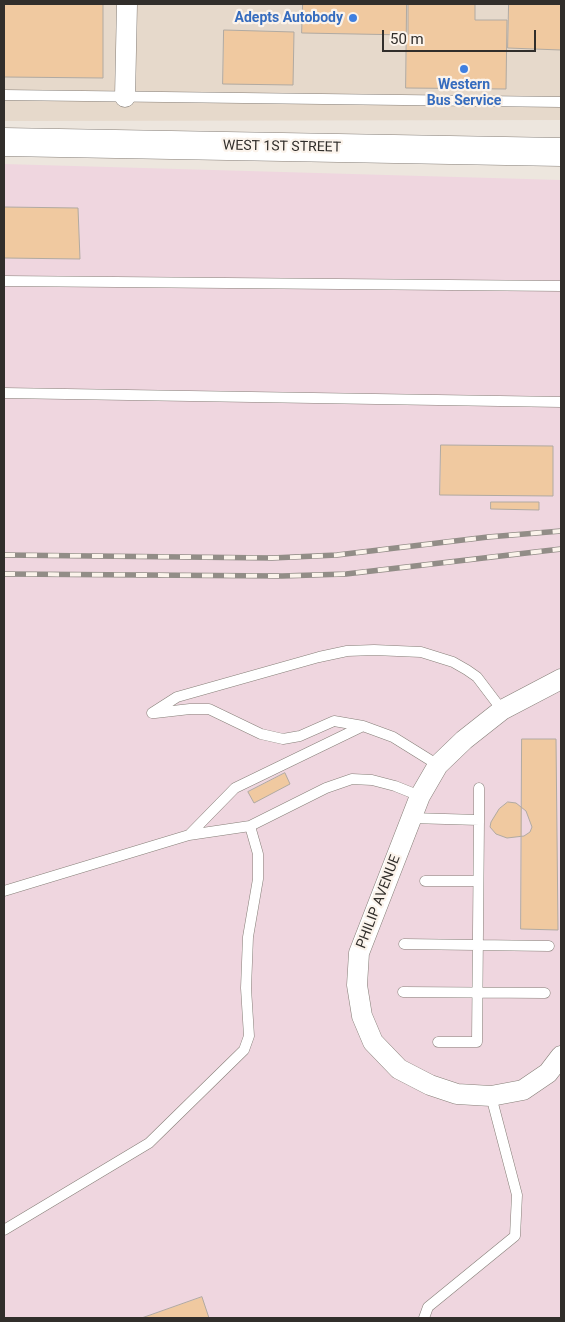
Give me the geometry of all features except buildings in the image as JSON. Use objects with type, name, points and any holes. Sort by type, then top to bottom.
[{"type":"street","points":[[125,97],[127,4]]},
{"type":"street","name":"WEST 1ST STREET","points":[[4,142],[561,152]]},
{"type":"street","name":"PHILIP AVENUE","points":[[561,679],[502,710],[464,740],[438,765],[420,796],[359,953],[357,985],[362,1016],[373,1042],[399,1069],[430,1085],[457,1094],[492,1096],[523,1090],[548,1073],[561,1056]]},
{"type":"lane","points":[[4,95],[561,102]]},
{"type":"lane","points":[[4,281],[561,286]]},
{"type":"lane","points":[[4,393],[561,402]]},
{"type":"lane","points":[[438,765],[393,737],[363,726],[334,721],[300,736],[283,739],[261,734],[209,709],[152,713],[177,697],[282,667],[347,651],[374,650],[421,652],[453,662],[477,678],[502,710]]},
{"type":"lane","points":[[189,835],[235,788],[363,726]]},
{"type":"lane","points":[[4,891],[189,835],[250,826],[326,788],[352,780],[372,780],[420,796]]},
{"type":"lane","points":[[438,1042],[477,1042],[479,788]]},
{"type":"lane","points":[[411,818],[478,820]]},
{"type":"lane","points":[[4,1230],[149,1143],[244,1050],[249,1036],[246,988],[248,937],[258,879],[258,854],[250,826]]},
{"type":"lane","points":[[425,880],[478,881]]},
{"type":"lane","points":[[404,944],[549,946]]},
{"type":"lane","points":[[403,992],[545,993]]},
{"type":"lane","points":[[424,1318],[428,1308],[516,1236],[518,1195],[492,1096]]},
{"type":"shaded area","points":[[4,4],[561,4],[561,120],[4,121]]},
{"type":"shaded area","points":[[4,164],[561,180],[561,1318],[4,1318]]},
{"type":"railway","points":[[4,555],[272,558],[337,555],[488,537],[561,531]]},
{"type":"railway","points":[[4,574],[282,576],[346,574],[561,549]]},
{"type":"place","name":"Adepts Autobody","points":[[353,18]]},
{"type":"place","name":"Western Bus Service","points":[[464,69]]}]
